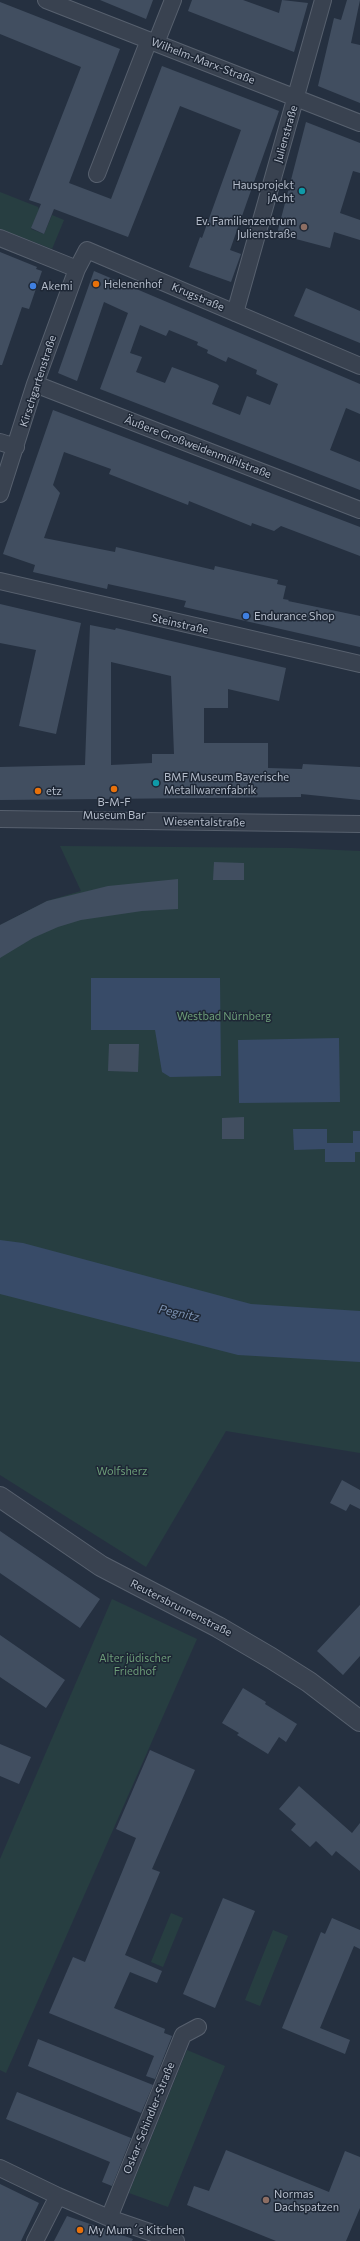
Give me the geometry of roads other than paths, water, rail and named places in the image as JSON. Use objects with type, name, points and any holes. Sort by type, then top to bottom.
[{"type":"street","name":"Wilhelm-Marx-Straße","points":[[46,0],[360,123]]},
{"type":"street","points":[[97,174],[153,41],[173,0]]},
{"type":"street","name":"Julienstraße","points":[[235,313],[323,0]]},
{"type":"street","points":[[0,238],[77,269]]},
{"type":"street","name":"Krugstraße","points":[[77,269],[87,250],[360,366]]},
{"type":"street","name":"Kirschgartenstraße","points":[[0,494],[36,384],[77,269]]},
{"type":"street","name":"Äußere Großweidenmühlstraße","points":[[36,384],[360,510]]},
{"type":"street","points":[[0,442],[16,447]]},
{"type":"street","name":"Steinstraße","points":[[0,581],[360,664]]},
{"type":"street","name":"Wiesentalstraße","points":[[0,819],[360,824]]},
{"type":"street","name":"Reutersbrunnenstraße","points":[[0,1497],[106,1569],[218,1627],[282,1665],[360,1721]]},
{"type":"street","name":"Oskar-Schindler-Straße","points":[[109,2218],[183,2035],[198,2027]]},
{"type":"street","points":[[0,2168],[58,2196],[109,2218],[176,2241]]},
{"type":"street","points":[[35,2241],[58,2196]]},
{"type":"water","points":[[91,978],[220,978],[221,1076],[170,1077],[162,1072],[155,1030],[91,1030]]},
{"type":"water","points":[[339,1038],[340,1102],[239,1103],[238,1040]]},
{"type":"water","points":[[293,1129],[327,1129],[327,1143],[353,1143],[353,1131],[360,1131],[360,1152],[355,1152],[355,1162],[325,1162],[325,1149],[294,1150]]},
{"type":"water","name":"Pegnitz","points":[[0,1240],[23,1243],[251,1304],[360,1311],[360,1362],[238,1355],[0,1294]]},
{"type":"place","name":"Hausprojekt jAcht","points":[[302,191]]},
{"type":"place","name":"Ev. Familienzentrum Julienstraße","points":[[304,227]]},
{"type":"place","name":"Helenenhof","points":[[96,284]]},
{"type":"place","name":"Akemi","points":[[33,286]]},
{"type":"place","name":"Endurance Shop","points":[[246,616]]},
{"type":"place","name":"BMF Museum Bayerische Metallwarenfabrik","points":[[156,783]]},
{"type":"place","name":"B-M-F Museum Bar","points":[[114,789]]},
{"type":"place","name":"etz","points":[[38,791]]},
{"type":"place","name":"Normas Dachspatzen","points":[[266,2200]]},
{"type":"place","name":"My Mum´s Kitchen","points":[[80,2230]]},
{"type":"park label","name":"Westbad Nürnberg","points":[[224,1016]]},
{"type":"park label","name":"Wolfsherz","points":[[122,1471]]},
{"type":"park label","name":"Alter jüdischer Friedhof","points":[[135,1664]]}]
